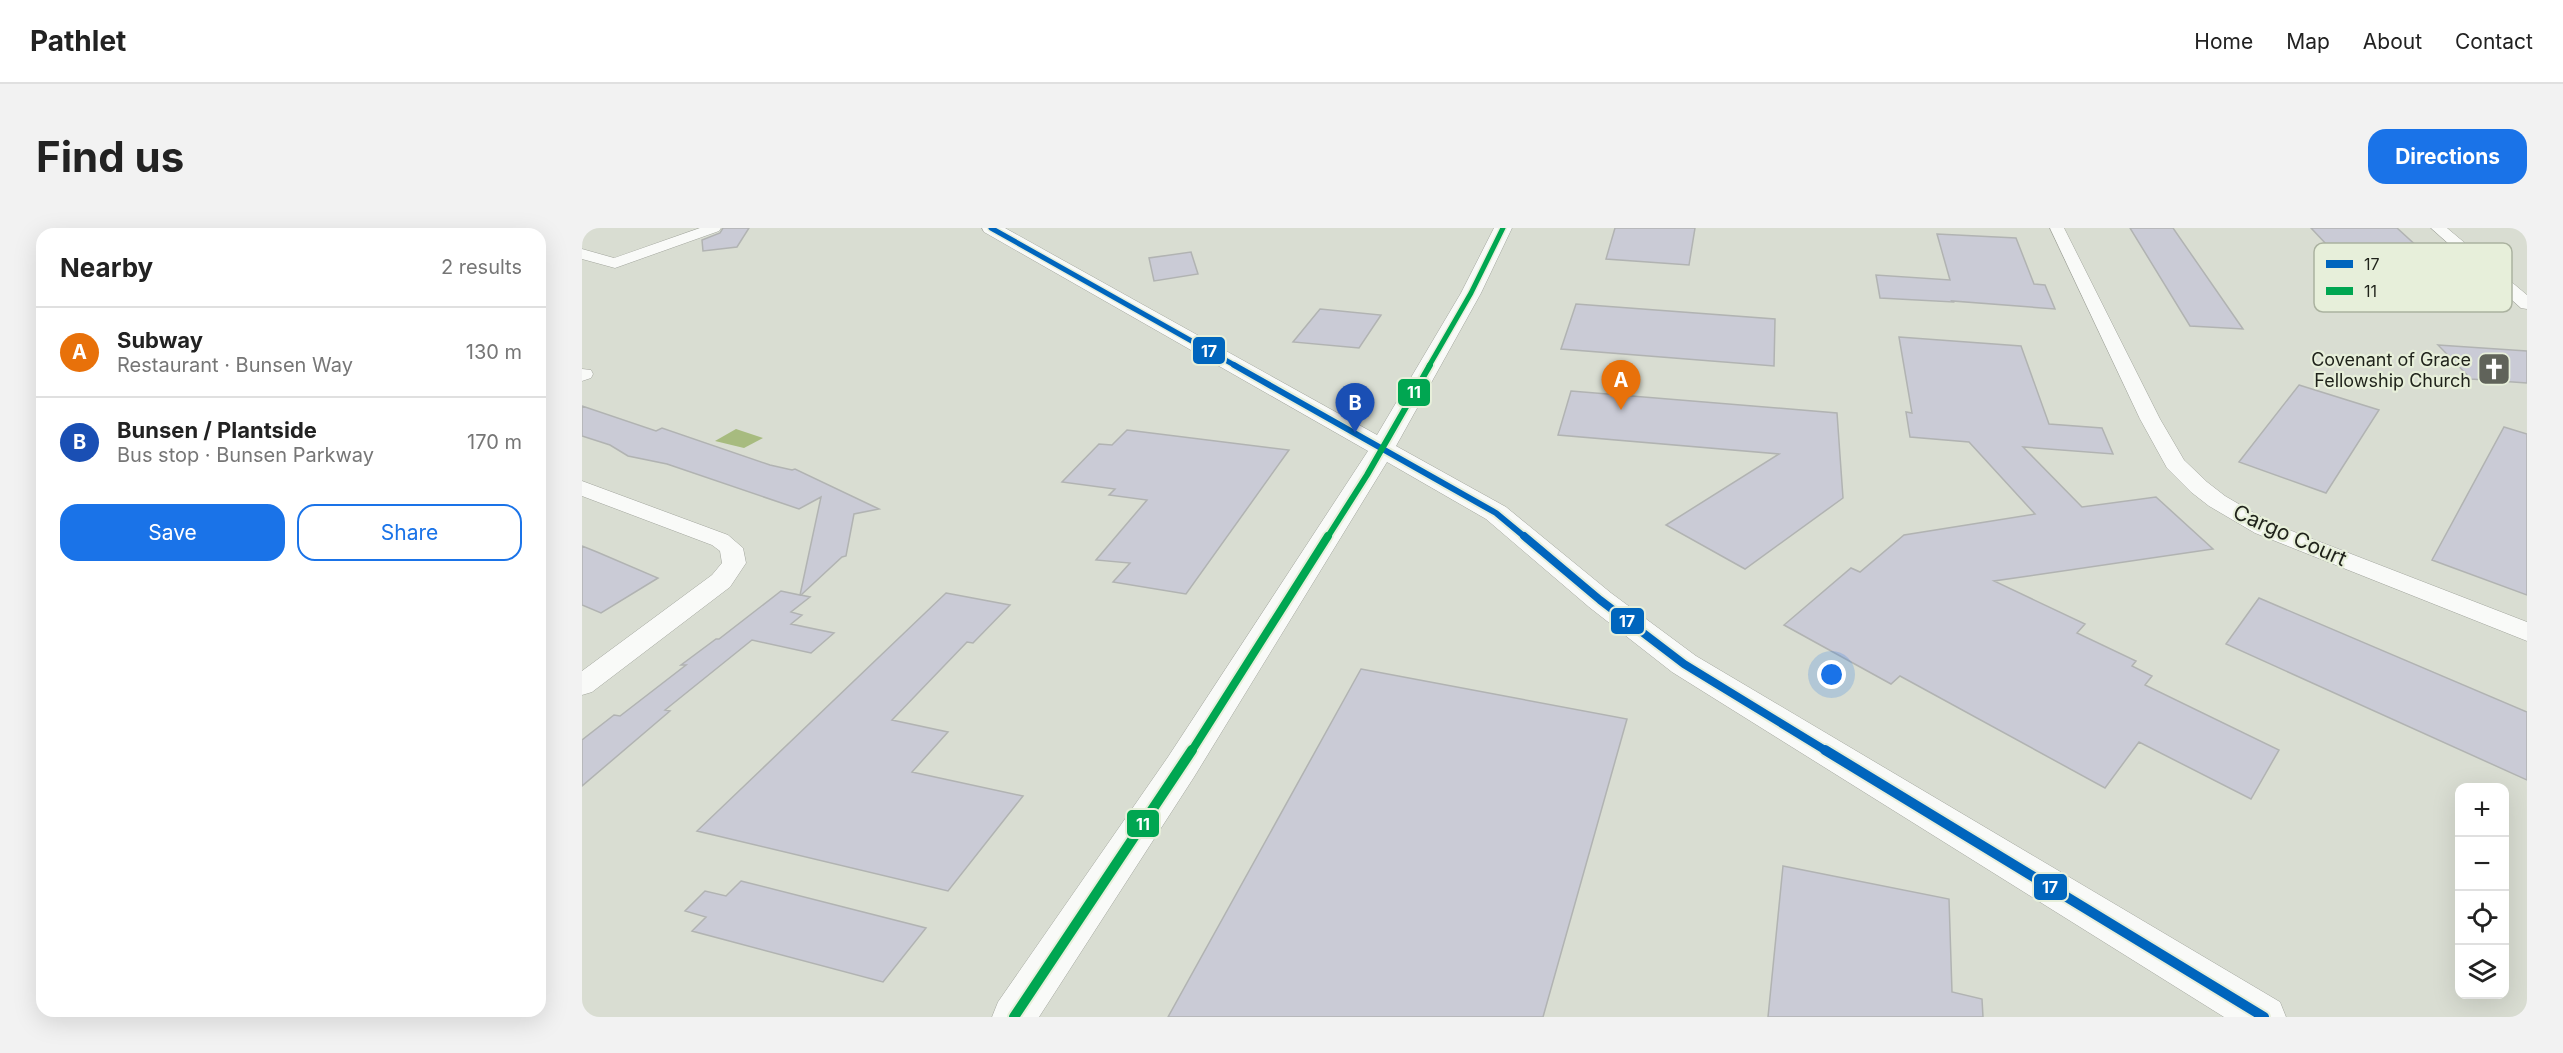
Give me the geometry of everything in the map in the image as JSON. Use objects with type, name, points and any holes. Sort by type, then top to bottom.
[{"type":"street","points":[[582,254],[615,263],[714,228]]},
{"type":"street","points":[[991,228],[1496,513],[1600,600],[1684,664],[2264,1017]]},
{"type":"street","points":[[1014,1017],[1181,767],[1367,475],[1471,293],[1503,228]]},
{"type":"street","name":"Cargo Court","points":[[2057,228],[2175,463],[2199,488],[2263,528],[2527,632]]},
{"type":"street","points":[[2438,228],[2456,243]]},
{"type":"street","points":[[2512,291],[2527,304]]},
{"type":"street","points":[[582,488],[720,540],[734,552],[734,562],[721,581],[582,685]]},
{"type":"shaded area","points":[[736,429],[763,438],[744,448],[715,441]]},
{"type":"building","points":[[723,228],[749,228],[737,247],[703,251],[702,240],[720,233]]},
{"type":"building","points":[[1615,228],[1695,228],[1689,265],[1606,259]]},
{"type":"building","points":[[2130,228],[2173,228],[2243,329],[2190,326]]},
{"type":"building","points":[[2311,228],[2397,228],[2413,243],[2325,243]]},
{"type":"building","points":[[1937,234],[2016,238],[2034,284],[2045,285],[2055,309],[1880,298],[1876,275],[1950,280]]},
{"type":"building","points":[[1191,252],[1198,274],[1154,281],[1149,258]]},
{"type":"building","points":[[1576,304],[1775,319],[1774,366],[1561,349]]},
{"type":"building","points":[[1320,309],[1381,315],[1359,348],[1293,342]]},
{"type":"building","points":[[1899,337],[2021,346],[2049,424],[2102,428],[2113,454],[2023,447],[2082,507],[2156,497],[2213,549],[1994,581],[2085,624],[2077,633],[2136,661],[2132,666],[2152,676],[2145,685],[2279,750],[2251,799],[2139,742],[2105,788],[1900,676],[1891,684],[1784,625],[1851,568],[1860,572],[1904,535],[2035,514],[1969,442],[1910,437],[1906,412],[1912,413]]},
{"type":"building","name":"Covenant of Grace Fellowship Church","points":[[2438,345],[2527,351],[2527,383],[2471,379]]},
{"type":"building","points":[[2299,385],[2379,410],[2326,493],[2239,462]]},
{"type":"building","points":[[1571,391],[1837,413],[1843,498],[1745,569],[1666,525],[1779,454],[1558,435]]},
{"type":"building","points":[[582,406],[656,431],[662,428],[770,465],[795,469],[879,509],[854,514],[846,556],[842,557],[801,595],[810,597],[791,612],[802,615],[791,624],[834,633],[811,653],[752,640],[665,710],[670,711],[582,786],[582,740],[614,715],[620,716],[686,665],[681,665],[781,591],[800,595],[821,497],[799,509],[667,464],[628,456],[610,445],[582,436]]},
{"type":"building","points":[[2504,427],[2527,434],[2527,595],[2432,560]]},
{"type":"building","points":[[1127,430],[1289,450],[1186,594],[1113,582],[1130,563],[1096,560],[1147,500],[1109,495],[1115,489],[1062,482],[1099,444],[1112,445]]},
{"type":"building","points":[[582,546],[658,578],[601,613],[582,605]]},
{"type":"building","points":[[946,593],[1010,605],[973,643],[967,642],[892,720],[948,732],[912,772],[1023,796],[948,891],[697,831]]},
{"type":"building","points":[[2259,598],[2527,712],[2527,780],[2226,644]]},
{"type":"building","points":[[1361,669],[1627,719],[1543,1017],[1168,1017]]},
{"type":"building","points":[[1783,866],[1949,899],[1952,992],[1982,999],[1983,1017],[1768,1017]]},
{"type":"building","points":[[741,881],[926,928],[883,982],[692,931],[706,917],[685,911],[705,891],[726,896]]},
{"type":"transit line","name":"17","points":[[991,228],[1496,513],[1600,600],[1684,664],[2264,1017]]},
{"type":"transit line","name":"11","points":[[1014,1017],[1181,767],[1367,475],[1471,293],[1503,228]]},
{"type":"place","name":"Covenant of Grace Fellowship Church","points":[[2494,369]]},
{"type":"place","name":"Subway","points":[[1621,410]]},
{"type":"place","name":"Bunsen / Plantside","points":[[1355,433]]}]
